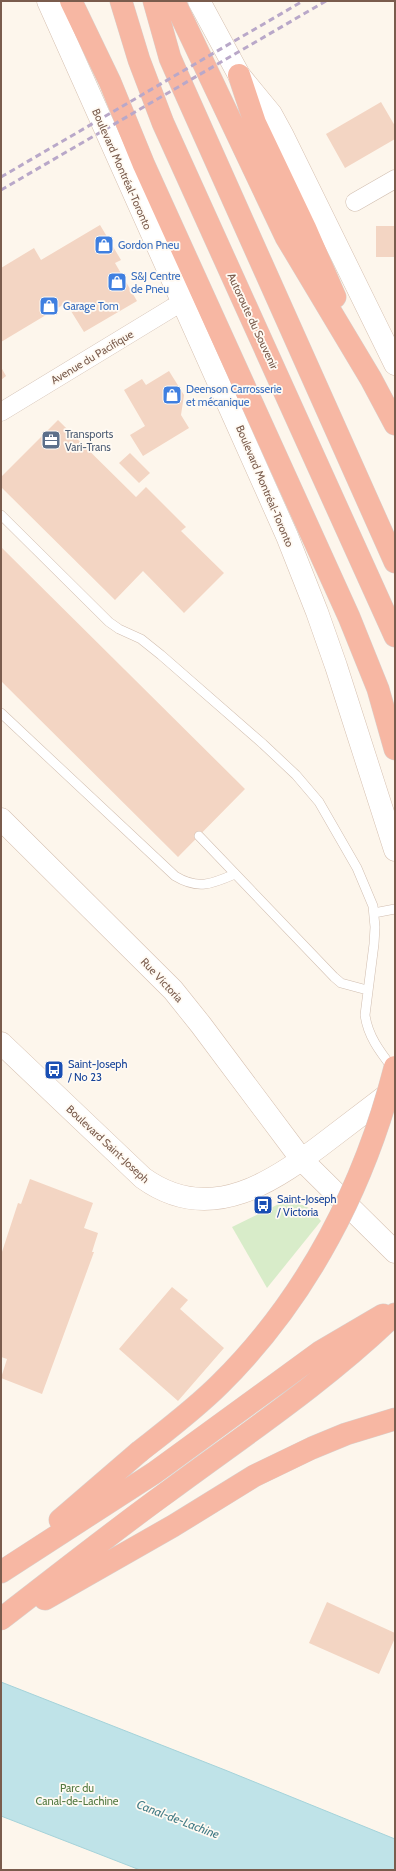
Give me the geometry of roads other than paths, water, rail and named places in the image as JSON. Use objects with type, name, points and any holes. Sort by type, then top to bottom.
[{"type":"highway","points":[[71,1],[110,82],[144,165],[349,617],[378,689],[395,749]]},
{"type":"highway","points":[[88,1],[110,82]]},
{"type":"highway","name":"Autoroute du Souvenir","points":[[121,1],[139,60],[163,123],[395,636]]},
{"type":"highway","points":[[154,1],[170,58],[395,562]]},
{"type":"highway","points":[[174,1],[286,237],[371,379],[395,424]]},
{"type":"highway","points":[[239,75],[255,123],[306,228],[371,379]]},
{"type":"highway","points":[[1,1571],[139,1452],[204,1399],[232,1372],[262,1338],[302,1283],[339,1221],[361,1172],[377,1130],[395,1067]]},
{"type":"highway","points":[[1,1571],[154,1473],[320,1352],[359,1328],[395,1309]]},
{"type":"highway","points":[[1,1619],[168,1492],[311,1387],[359,1348],[395,1314]]},
{"type":"highway","points":[[1,1625],[173,1526],[254,1476],[346,1434],[395,1419]]},
{"type":"main road","name":"Boulevard Montréal-Toronto","points":[[48,1],[269,493],[315,606],[354,719],[395,850]]},
{"type":"main road","points":[[199,1],[239,75],[271,114],[395,364]]},
{"type":"main road","name":"Rue Victoria","points":[[1,819],[173,990],[302,1160],[395,1252]]},
{"type":"main road","name":"Boulevard Saint-Joseph","points":[[1,1043],[128,1166],[165,1192],[187,1198],[203,1200],[232,1195],[270,1180],[302,1160],[395,1089]]},
{"type":"street","points":[[355,202],[395,179]]},
{"type":"street","name":"Avenue du Pacifique","points":[[1,412],[172,308],[183,303]]},
{"type":"lane","points":[[1,515],[109,622],[119,629],[152,646],[259,740],[296,775],[319,802],[357,868],[367,891],[374,913],[374,944],[367,990],[365,1015],[366,1024],[378,1048],[395,1071]]},
{"type":"lane","points":[[1,712],[175,876],[184,881],[203,884],[214,883],[234,874]]},
{"type":"lane","points":[[199,836],[234,874],[341,983],[367,990]]},
{"type":"lane","points":[[374,913],[395,909]]},
{"type":"water","name":"Parc du Canal-de-Lachine","points":[[1,1682],[395,1839],[395,1870],[140,1870],[1,1816]]},
{"type":"railway","points":[[1,177],[303,1]]},
{"type":"railway","points":[[1,190],[326,1]]},
{"type":"place","name":"Gordon Pneu","points":[[104,245]]},
{"type":"place","name":"S&J Centre de Pneu","points":[[117,282]]},
{"type":"place","name":"Garage Tom","points":[[49,306]]},
{"type":"place","name":"Deenson Carrosserie et mécanique","points":[[172,395]]},
{"type":"place","name":"Transports Vari-Trans","points":[[51,440]]},
{"type":"place","name":"Saint-Joseph / No 23","points":[[54,1070]]},
{"type":"place","name":"Saint-Joseph / Victoria","points":[[263,1205]]},
{"type":"water label","name":"Canal-de-Lachine","points":[[178,1819]]}]
